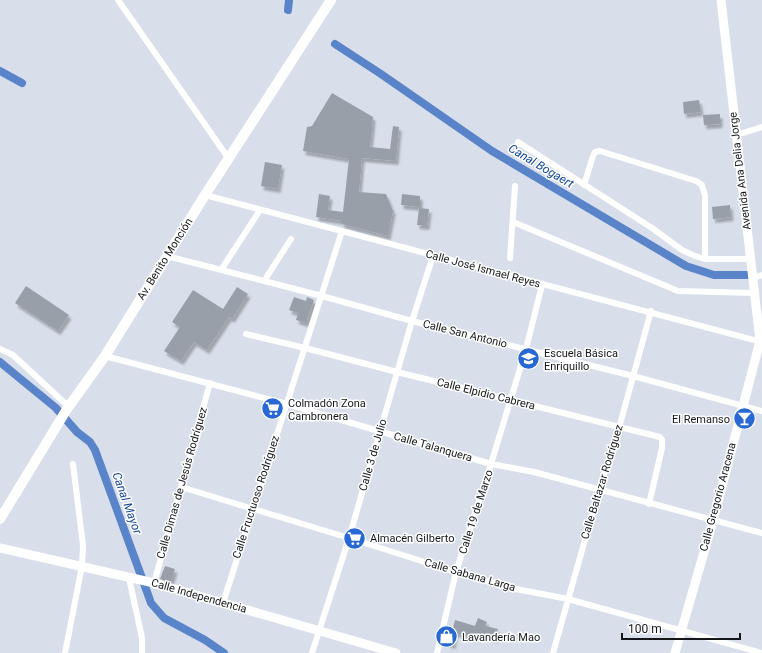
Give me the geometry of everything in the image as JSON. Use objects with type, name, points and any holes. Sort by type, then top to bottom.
[{"type":"main road","name":"Av. Benito Monción","points":[[0,519],[68,408],[105,356],[205,195],[331,0]]},
{"type":"street","points":[[118,0],[229,159]]},
{"type":"street","name":"Avenida Ana Delia Jorge","points":[[721,0],[752,278],[761,341]]},
{"type":"street","points":[[736,135],[762,127]]},
{"type":"street","points":[[518,142],[652,228],[682,250],[705,259],[751,259]]},
{"type":"street","points":[[584,185],[593,156],[595,152],[600,151],[696,181],[702,185],[705,196],[705,259]]},
{"type":"street","points":[[510,258],[515,186]]},
{"type":"street","name":"Calle José Ismael Reyes","points":[[205,195],[542,285],[761,341]]},
{"type":"street","points":[[221,270],[260,210]]},
{"type":"street","points":[[513,222],[678,291],[754,293]]},
{"type":"street","name":"Calle Fructuoso Rodríguez","points":[[222,603],[342,231]]},
{"type":"street","points":[[264,281],[291,239]]},
{"type":"street","name":"Calle San Antonio","points":[[167,256],[412,321],[633,376],[762,411]]},
{"type":"street","name":"Calle 3 de Julio","points":[[312,653],[349,538],[412,321],[434,256]]},
{"type":"street","points":[[752,278],[762,275]]},
{"type":"street","name":"Calle 19 de Marzo","points":[[437,653],[456,572],[526,349],[542,285]]},
{"type":"street","name":"Calle Baltazar Rodríguez","points":[[553,653],[599,490],[619,428],[651,312]]},
{"type":"street","name":"Calle Elpidio Cabrera","points":[[246,334],[660,437],[662,440],[662,448],[649,504]]},
{"type":"street","name":"Calle Gregorio Aracena","points":[[675,653],[713,520],[742,406],[761,341]]},
{"type":"street","points":[[0,349],[13,355],[68,408]]},
{"type":"street","name":"Calle Talanquera","points":[[105,356],[287,404],[491,464],[534,472],[762,533]]},
{"type":"street","name":"Calle Dimas de Jesús Rodríguez","points":[[153,583],[210,383]]},
{"type":"street","points":[[65,653],[82,566],[83,546],[73,464]]},
{"type":"street","name":"Calle Sabana Larga","points":[[181,487],[456,572],[516,589],[568,599],[762,653]]},
{"type":"street","name":"Calle Independencia","points":[[0,548],[153,583],[396,653]]},
{"type":"street","points":[[132,578],[142,638],[142,653]]},
{"type":"building","points":[[332,93],[373,117],[370,147],[390,149],[393,126],[399,127],[396,161],[362,158],[359,192],[386,194],[393,211],[388,236],[342,224],[342,221],[316,217],[319,194],[330,196],[328,210],[343,212],[349,159],[303,151],[307,127],[312,126]]},
{"type":"building","points":[[699,100],[701,112],[684,114],[683,102]]},
{"type":"building","points":[[720,114],[720,124],[704,125],[703,115]]},
{"type":"building","points":[[265,162],[282,165],[278,189],[261,186]]},
{"type":"building","points":[[402,194],[420,196],[420,207],[401,205]]},
{"type":"building","points":[[730,205],[731,217],[713,219],[712,207]]},
{"type":"building","points":[[419,208],[429,209],[427,226],[417,225]]},
{"type":"building","points":[[26,286],[69,315],[58,331],[15,303]]},
{"type":"building","points":[[237,287],[248,294],[232,319],[229,317],[207,350],[194,342],[181,361],[164,351],[180,327],[172,322],[193,290],[223,309]]},
{"type":"building","points":[[294,297],[306,301],[307,297],[314,300],[306,323],[296,320],[298,313],[289,310]]},
{"type":"building","points":[[165,566],[175,569],[171,582],[160,579]]},
{"type":"building","points":[[478,618],[487,622],[485,626],[498,629],[495,639],[476,633],[474,638],[452,632],[455,620],[475,626]]},
{"type":"building","points":[[447,632],[455,634],[453,645],[444,642]]},
{"type":"waterway","name":"Canal Bogaert","points":[[288,10],[289,0]]},
{"type":"waterway","name":"Canal Bogaert","points":[[335,44],[492,151],[686,266],[714,275],[748,275]]},
{"type":"waterway","points":[[0,71],[22,83]]},
{"type":"waterway","name":"Canal Mayor","points":[[0,362],[56,408],[77,432],[90,442],[95,450],[151,603],[164,618],[205,640],[224,653]]},
{"type":"place","name":"Escuela Básica Enriquillo","points":[[529,359]]},
{"type":"place","name":"Colmadón Zona Cambronera","points":[[272,409]]},
{"type":"place","name":"El Remanso","points":[[745,419]]},
{"type":"place","name":"Almacén Gilberto","points":[[354,538]]},
{"type":"place","name":"Lavandería Mao","points":[[446,637]]}]
